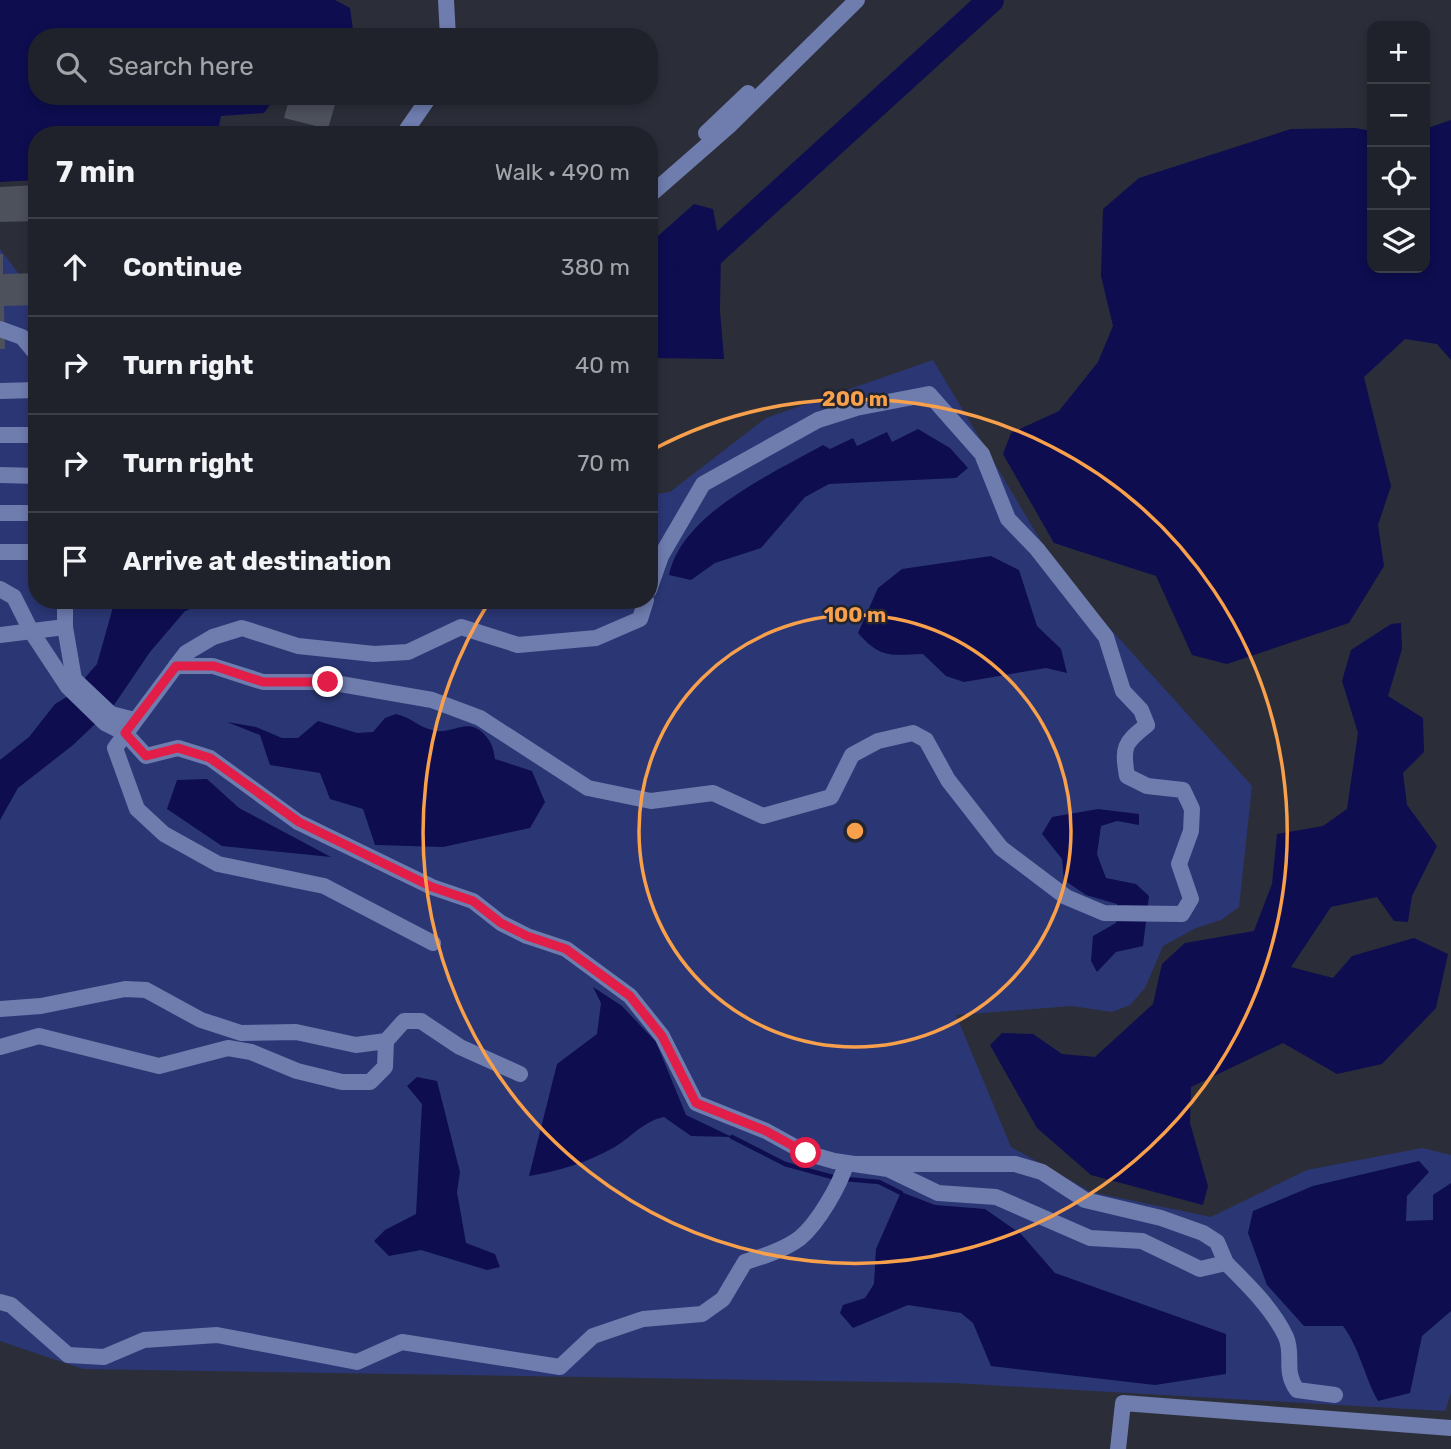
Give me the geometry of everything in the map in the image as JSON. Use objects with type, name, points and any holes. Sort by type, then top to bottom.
[{"type":"street","points":[[446,0],[448,28]]},
{"type":"street","points":[[658,174],[687,152],[841,0]]},
{"type":"street","points":[[658,188],[729,126],[857,0]]},
{"type":"street","points":[[409,126],[424,105]]},
{"type":"street","points":[[0,329],[22,337],[28,344]]},
{"type":"street","points":[[0,391],[28,390]]},
{"type":"street","points":[[176,666],[214,666],[263,682],[328,682],[432,700],[480,718],[588,788],[651,801],[713,793],[763,816],[831,797],[852,755],[878,741],[913,733],[926,740],[948,780],[1001,848],[1066,897],[1104,913],[1182,914],[1191,899],[1179,864],[1191,831],[1192,808],[1183,790],[1147,786],[1127,776],[1123,754],[1128,740],[1147,725],[1141,710],[1123,691],[1106,637],[1037,549],[1008,519],[982,454],[929,394],[856,408],[818,420],[703,484],[658,564]]},
{"type":"street","points":[[0,435],[28,435]]},
{"type":"street","points":[[0,475],[28,476]]},
{"type":"street","points":[[0,513],[28,513]]},
{"type":"street","points":[[0,552],[28,552]]},
{"type":"street","points":[[0,589],[14,597],[31,631],[71,683],[146,756],[178,748],[210,758],[299,822],[432,887],[473,901],[501,923],[527,936],[566,949],[630,996],[662,1036],[696,1103],[766,1131],[806,1153],[846,1164],[888,1169],[938,1193],[996,1197],[1090,1238],[1142,1241],[1199,1269],[1226,1263]]},
{"type":"street","points":[[65,609],[71,683]]},
{"type":"street","points":[[433,943],[324,886],[218,864],[163,834],[137,808],[115,748],[186,653],[214,637],[242,628],[299,646],[373,654],[408,652],[461,626],[518,645],[596,638],[640,619],[643,609]]},
{"type":"street","points":[[0,635],[65,627]]},
{"type":"street","points":[[108,718],[135,720]]},
{"type":"street","points":[[0,1009],[41,1006],[125,989],[146,990],[201,1020],[241,1033],[296,1032],[356,1045],[386,1041]]},
{"type":"street","points":[[0,1047],[38,1036],[159,1066],[228,1048],[251,1052],[297,1071],[331,1079],[370,1082],[385,1067],[386,1041],[404,1021],[421,1021],[460,1047],[520,1074]]},
{"type":"street","points":[[846,1164],[1015,1164],[1042,1172],[1085,1200],[1161,1218],[1203,1233],[1217,1242],[1226,1263],[1254,1290],[1287,1338],[1288,1378],[1297,1390],[1335,1395]]},
{"type":"street","points":[[0,1302],[11,1305],[68,1355],[104,1357],[144,1340],[217,1335],[357,1363],[402,1342],[560,1367],[593,1336],[643,1319],[702,1314],[723,1299],[745,1262],[776,1252],[801,1237],[841,1182],[846,1164]]},
{"type":"street","points":[[1118,1449],[1123,1403],[1451,1428]]},
{"type":"shaded area","points":[[0,0],[335,0],[350,8],[353,28],[28,28],[28,105],[270,105],[264,113],[221,116],[219,126],[28,126],[28,180],[0,182]]},
{"type":"shaded area","points":[[1451,120],[1451,360],[1437,344],[1405,339],[1364,377],[1391,486],[1378,525],[1384,566],[1349,623],[1227,664],[1192,655],[1156,576],[1054,543],[1003,454],[1011,433],[1059,411],[1098,362],[1113,326],[1101,276],[1103,209],[1139,178],[1291,129],[1367,130],[1367,273],[1430,273],[1430,127]]},
{"type":"shaded area","points":[[694,204],[713,209],[721,251],[720,311],[724,359],[658,358],[658,236]]},
{"type":"shaded area","points":[[0,249],[28,286],[28,609],[658,609],[658,494],[670,492],[766,418],[933,360],[1060,573],[1252,786],[1239,907],[1221,920],[1196,928],[1163,946],[1145,988],[1130,1005],[1112,1012],[1072,1006],[956,1015],[1011,1147],[1091,1192],[1211,1217],[1307,1170],[1422,1148],[1451,1155],[1451,1393],[1445,1411],[954,1383],[83,1369],[0,1341]]},
{"type":"shaded area","points":[[918,429],[950,448],[968,468],[956,478],[829,484],[805,497],[761,548],[715,563],[691,580],[669,575],[677,553],[691,533],[710,514],[755,483],[823,445],[830,449],[853,438],[857,446],[887,432],[892,442]]},
{"type":"shaded area","points":[[991,556],[1019,570],[1037,626],[1061,649],[1067,673],[1046,668],[964,682],[946,676],[923,654],[887,654],[873,647],[858,633],[878,588],[902,569]]},
{"type":"shaded area","points":[[112,609],[190,609],[185,611],[150,652],[112,708],[73,745],[18,788],[0,820],[0,760],[29,737],[55,704],[70,695],[97,664]]},
{"type":"shaded area","points":[[1401,623],[1402,649],[1388,696],[1423,718],[1424,752],[1403,773],[1407,805],[1437,846],[1412,896],[1408,922],[1394,921],[1377,897],[1331,907],[1291,967],[1333,978],[1352,956],[1414,938],[1448,954],[1436,1008],[1382,1064],[1337,1074],[1283,1043],[1191,1087],[1190,1123],[1208,1186],[1203,1205],[1091,1175],[1037,1128],[990,1045],[1002,1033],[1033,1034],[1062,1054],[1095,1057],[1153,1004],[1162,964],[1185,943],[1254,931],[1272,884],[1277,834],[1323,826],[1347,809],[1358,733],[1342,681],[1351,650],[1391,624]]},
{"type":"shaded area","points":[[396,714],[432,730],[446,731],[465,726],[478,729],[493,748],[495,759],[532,771],[545,802],[530,828],[443,847],[375,845],[363,809],[330,799],[320,773],[270,765],[260,735],[227,722],[256,727],[282,738],[298,738],[318,721],[357,733],[373,732],[385,718]]},
{"type":"shaded area","points":[[207,779],[239,808],[331,857],[222,846],[167,809],[177,780]]},
{"type":"shaded area","points":[[1098,809],[1139,814],[1139,825],[1117,821],[1101,826],[1097,854],[1106,878],[1136,884],[1149,896],[1143,946],[1116,952],[1097,972],[1091,961],[1093,936],[1116,923],[1117,904],[1086,895],[1064,880],[1062,859],[1042,834],[1052,817]]},
{"type":"shaded area","points":[[593,987],[622,1006],[656,1042],[686,1115],[732,1137],[691,1136],[664,1117],[650,1122],[593,1158],[529,1176],[557,1064],[597,1034],[601,1003]]},
{"type":"shaded area","points":[[417,1077],[437,1081],[460,1172],[457,1192],[466,1243],[495,1254],[500,1267],[487,1270],[421,1250],[389,1256],[374,1241],[385,1230],[416,1214],[422,1104],[407,1086]]},
{"type":"shaded area","points":[[1419,1161],[1429,1172],[1407,1196],[1406,1221],[1433,1220],[1433,1195],[1451,1183],[1451,1311],[1422,1336],[1410,1393],[1378,1401],[1354,1344],[1343,1326],[1304,1326],[1267,1285],[1248,1233],[1253,1211],[1313,1186]]},
{"type":"shaded area","points":[[901,1192],[935,1205],[985,1209],[1021,1234],[1055,1273],[1226,1334],[1226,1374],[1155,1385],[991,1366],[973,1323],[961,1313],[908,1305],[853,1328],[840,1313],[843,1305],[865,1298],[874,1284],[876,1249]]},
{"type":"building","points":[[288,105],[335,105],[329,126],[316,126],[284,118]]},
{"type":"building","points":[[28,185],[28,221],[0,222],[0,187]]},
{"type":"building","points":[[0,254],[3,254],[3,274],[28,273],[28,305],[4,306],[5,349],[0,349]]},
{"type":"waterway","points":[[658,303],[991,0]]},
{"type":"waterway","points":[[732,1137],[785,1164],[836,1178]]},
{"type":"waterway","points":[[845,1179],[879,1182],[901,1193]]},
{"type":"route","points":[[328,682],[263,682],[214,666],[176,666],[125,733],[146,756],[178,748],[210,758],[299,822],[432,887],[473,901],[501,923],[527,936],[566,949],[630,996],[662,1036],[696,1103],[766,1131],[806,1153]]}]
